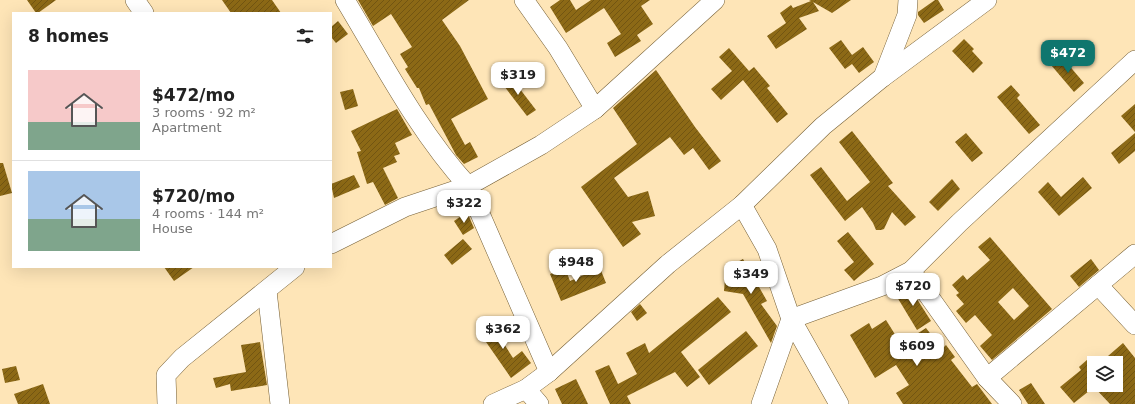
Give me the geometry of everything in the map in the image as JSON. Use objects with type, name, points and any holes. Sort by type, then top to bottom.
[{"type":"street","points":[[135,0],[143,12]]},
{"type":"street","points":[[345,0],[421,125],[450,166],[468,186],[550,372]]},
{"type":"street","points":[[524,0],[558,48],[595,109]]},
{"type":"street","points":[[332,244],[405,207],[468,186],[541,145],[595,109],[715,0]]},
{"type":"street","points":[[883,77],[907,15],[908,0]]},
{"type":"street","points":[[493,404],[526,389],[550,372],[668,264],[742,205],[823,126],[883,77],[987,0]]},
{"type":"street","points":[[761,404],[791,320],[882,286],[911,271],[959,223],[1135,60]]},
{"type":"street","points":[[742,205],[767,248],[791,320],[839,404]]},
{"type":"street","points":[[987,378],[1135,254]]},
{"type":"street","points":[[167,404],[166,375],[182,358],[294,268]]},
{"type":"street","points":[[911,271],[987,378],[1012,404]]},
{"type":"street","points":[[1098,285],[1135,325]]},
{"type":"street","points":[[267,291],[280,404]]},
{"type":"street","points":[[526,389],[539,404]]},
{"type":"building","points":[[27,0],[56,0],[39,12],[35,12]]},
{"type":"building","points":[[222,0],[272,0],[280,12],[230,12]]},
{"type":"building","points":[[358,0],[469,0],[442,20],[460,46],[488,99],[451,119],[465,145],[470,142],[478,157],[464,164],[456,155],[429,104],[426,105],[419,88],[417,88],[405,69],[408,67],[400,54],[412,47],[391,14],[373,26]]},
{"type":"building","points":[[560,0],[570,0],[576,10],[591,0],[650,0],[641,6],[653,24],[637,35],[641,41],[615,57],[607,43],[621,34],[604,8],[566,33],[550,7]]},
{"type":"building","points":[[809,0],[851,0],[832,13],[813,2],[819,11],[799,18],[807,29],[776,49],[767,36],[786,23],[780,13],[791,5],[793,8],[811,1]]},
{"type":"building","points":[[935,0],[938,0],[944,10],[924,23],[918,15],[918,12]]},
{"type":"building","points":[[338,21],[348,34],[336,43],[332,38],[332,26]]},
{"type":"building","points":[[964,39],[974,49],[972,51],[983,63],[973,73],[952,51]]},
{"type":"building","points":[[841,40],[852,55],[863,47],[874,62],[859,73],[852,64],[845,69],[829,48]]},
{"type":"building","points":[[729,48],[749,71],[754,67],[770,86],[767,88],[788,114],[777,123],[743,80],[721,100],[711,89],[732,71],[719,57]]},
{"type":"building","points":[[1061,56],[1084,83],[1074,92],[1051,65]]},
{"type":"building","points":[[656,70],[695,127],[721,161],[709,170],[693,148],[684,155],[670,137],[614,178],[628,197],[648,191],[655,216],[632,222],[641,234],[623,247],[581,187],[637,144],[613,108]]},
{"type":"building","points":[[510,76],[536,110],[527,116],[501,82]]},
{"type":"building","points":[[1011,85],[1020,95],[1017,98],[1040,125],[1029,134],[997,97]]},
{"type":"building","points":[[353,89],[358,106],[345,110],[340,92]]},
{"type":"building","points":[[1135,104],[1135,132],[1121,116]]},
{"type":"building","points":[[397,109],[412,135],[395,143],[400,154],[394,156],[397,162],[383,168],[398,198],[385,205],[373,182],[367,184],[357,152],[361,151],[351,131]]},
{"type":"building","points":[[852,131],[893,183],[888,186],[916,217],[905,226],[892,212],[884,229],[876,230],[862,207],[845,221],[810,175],[821,167],[847,201],[870,182],[839,142]]},
{"type":"building","points":[[966,133],[983,153],[972,162],[955,142]]},
{"type":"building","points":[[1135,133],[1135,151],[1119,164],[1111,153]]},
{"type":"building","points":[[0,163],[3,163],[12,193],[0,196]]},
{"type":"building","points":[[354,175],[360,187],[334,198],[332,184]]},
{"type":"building","points":[[1083,177],[1092,188],[1059,216],[1038,192],[1048,182],[1061,197]]},
{"type":"building","points":[[952,179],[960,189],[938,211],[929,202]]},
{"type":"building","points":[[467,212],[474,228],[463,235],[454,221]]},
{"type":"building","points":[[848,232],[874,264],[854,281],[844,270],[854,262],[837,241]]},
{"type":"building","points":[[990,237],[1052,309],[992,360],[980,346],[992,335],[975,315],[966,323],[956,311],[964,304],[956,295],[959,293],[952,285],[963,275],[967,280],[990,260],[978,247]],"holes":[[[1013,288],[1029,306],[1014,320],[998,302]]]},
{"type":"building","points":[[463,239],[472,249],[452,265],[444,255]]},
{"type":"building","points":[[743,259],[767,301],[761,304],[777,326],[771,343],[743,294],[724,291],[725,279],[736,280],[728,267]]},
{"type":"building","points":[[1091,259],[1099,270],[1079,287],[1070,276]]},
{"type":"building","points":[[165,268],[193,268],[174,281]]},
{"type":"building","points":[[565,268],[570,281],[600,268],[606,283],[561,301],[550,274]]},
{"type":"building","points":[[908,285],[931,321],[917,330],[894,292]]},
{"type":"building","points":[[718,297],[731,312],[681,352],[700,377],[687,387],[675,372],[627,396],[631,404],[610,404],[595,371],[609,365],[618,384],[637,374],[626,353],[645,343],[649,353]]},
{"type":"building","points":[[640,304],[647,313],[637,321],[631,312]]},
{"type":"building","points":[[493,319],[502,333],[499,336],[513,358],[522,351],[531,363],[511,378],[477,329]]},
{"type":"building","points":[[886,320],[901,344],[926,328],[942,349],[946,345],[955,357],[951,360],[972,387],[977,384],[992,404],[903,404],[896,393],[909,385],[896,365],[875,378],[850,335],[869,323],[872,329]]},
{"type":"building","points":[[746,331],[758,346],[709,385],[698,370]]},
{"type":"building","points":[[260,342],[267,385],[231,391],[230,384],[216,388],[213,378],[246,372],[241,345]]},
{"type":"building","points":[[1123,343],[1135,358],[1135,404],[1110,404],[1099,392],[1123,392],[1123,356],[1108,356]]},
{"type":"building","points":[[1087,360],[1088,392],[1074,403],[1060,387],[1081,370],[1079,367]]},
{"type":"building","points":[[16,366],[20,380],[5,383],[2,369]]},
{"type":"building","points":[[576,379],[588,404],[562,404],[555,389]]},
{"type":"building","points":[[1031,383],[1045,404],[1028,404],[1019,390]]},
{"type":"building","points":[[43,384],[50,404],[18,404],[14,394]]}]
